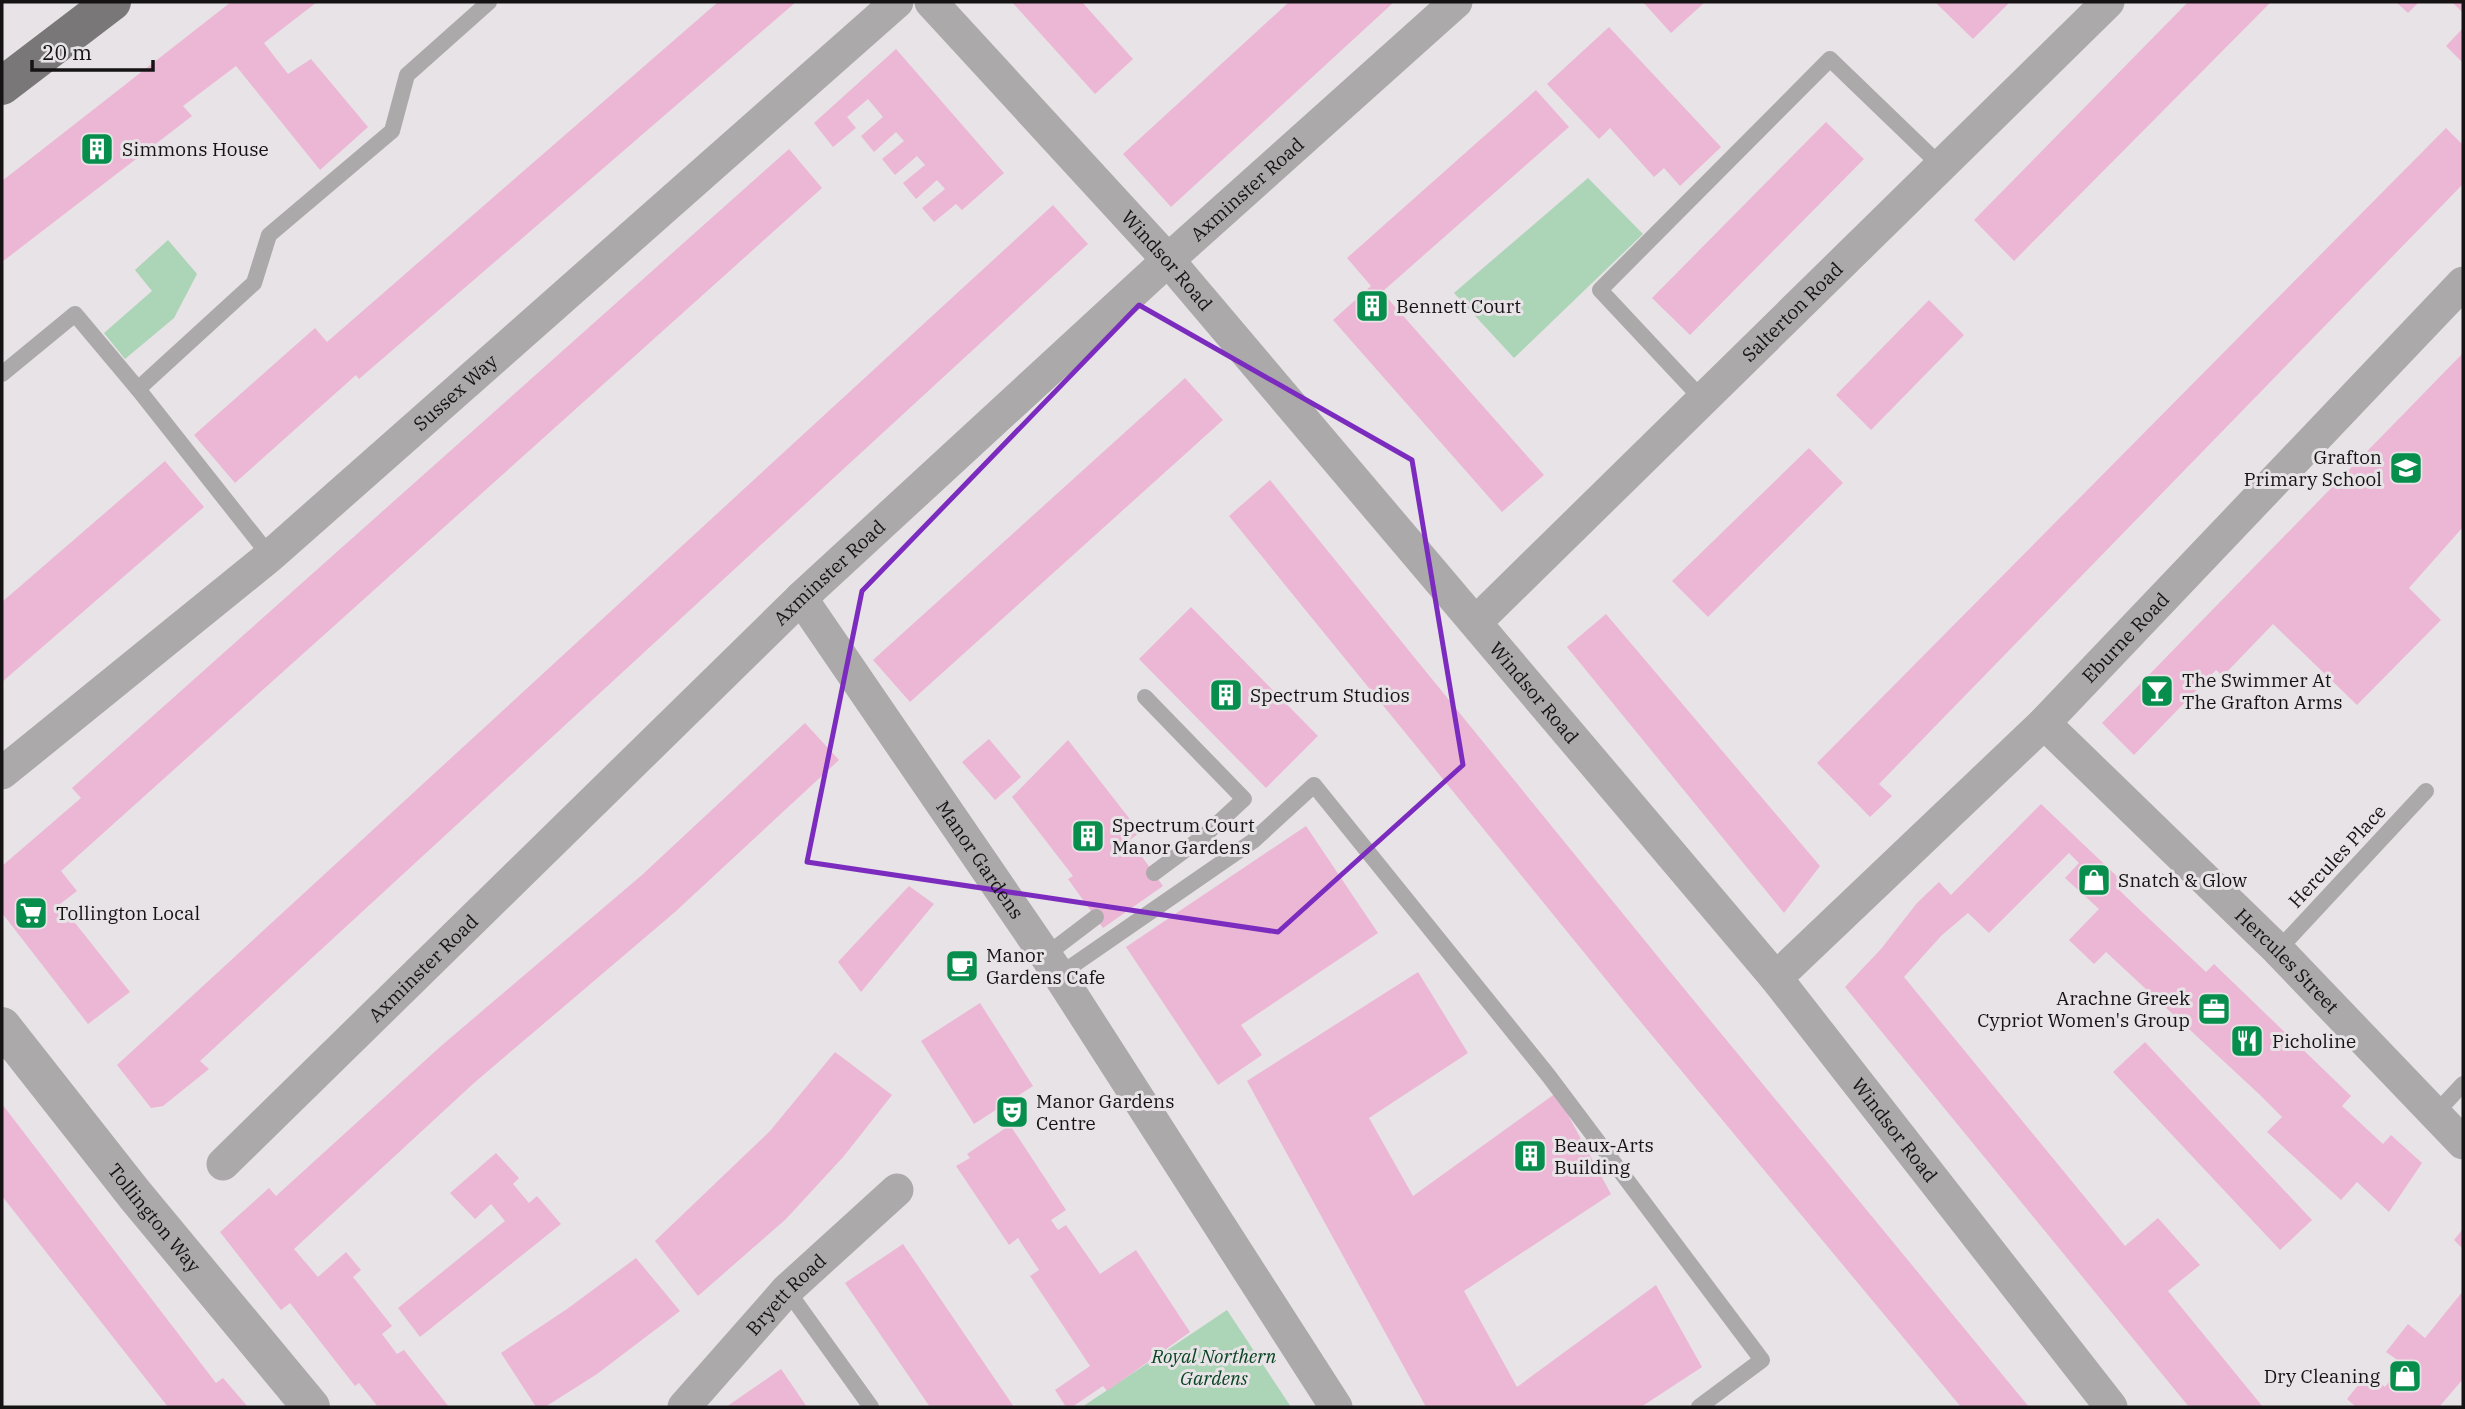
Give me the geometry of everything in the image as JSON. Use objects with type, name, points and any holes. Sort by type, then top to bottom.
[{"type":"main road","points":[[2,86],[112,2]]},
{"type":"street","name":"Sussex Way","points":[[2,773],[270,556],[897,2]]},
{"type":"street","name":"Windsor Road","points":[[931,2],[1168,260],[1776,978],[2112,1407]]},
{"type":"street","name":"Axminster Road","points":[[223,1164],[801,598],[1168,260],[1455,2]]},
{"type":"street","name":"Salterton Road","points":[[1476,622],[2108,2]]},
{"type":"street","name":"Eburne Road","points":[[1776,978],[2044,723],[2463,283]]},
{"type":"street","name":"Manor Gardens","points":[[801,598],[1053,965],[1336,1407]]},
{"type":"street","name":"Hercules Street","points":[[2044,723],[2278,950],[2463,1143]]},
{"type":"street","name":"Tollington Way","points":[[2,1026],[135,1195],[311,1407]]},
{"type":"street","name":"Bryett Road","points":[[684,1407],[787,1290],[897,1190]]},
{"type":"lane","points":[[138,389],[254,282],[270,235],[391,131],[407,75],[489,2]]},
{"type":"lane","points":[[1703,400],[1600,290],[1830,59],[1941,166]]},
{"type":"lane","points":[[2,373],[75,314],[270,556]]},
{"type":"lane","points":[[1145,697],[1244,799],[1204,836],[1154,873]]},
{"type":"lane","points":[[1053,965],[1253,841],[1314,785],[1548,1075],[1762,1360],[1699,1407]]},
{"type":"lane","name":"Hercules Place","points":[[2278,950],[2426,791]]},
{"type":"lane","points":[[1053,965],[1096,917]]},
{"type":"lane","points":[[2434,1115],[2463,1084]]},
{"type":"lane","points":[[787,1290],[870,1407]]},
{"type":"highlighted area","points":[[1139,305],[1412,460],[1463,765],[1278,932],[807,862],[862,591]]},
{"type":"green space","points":[[1588,178],[1643,234],[1514,358],[1454,293]]},
{"type":"green space","points":[[168,240],[197,274],[174,318],[125,359],[104,333],[152,291],[135,270]]},
{"type":"green space","name":"Royal Northern Gardens","points":[[1227,1310],[1291,1407],[1082,1407]]},
{"type":"building","points":[[231,2],[317,2],[264,43],[288,74],[311,59],[368,127],[320,170],[236,66],[183,106],[192,116],[2,262],[2,181]]},
{"type":"building","points":[[718,2],[796,2],[359,379],[356,375],[235,483],[194,435],[315,328],[327,342]]},
{"type":"building","points":[[1012,2],[1082,2],[1133,59],[1095,94]]},
{"type":"building","points":[[1289,2],[1394,2],[1171,207],[1123,154]]},
{"type":"building","points":[[1643,2],[1705,2],[1671,33]]},
{"type":"building","points":[[1935,2],[2010,2],[1973,39]]},
{"type":"building","points":[[2188,2],[2271,2],[2014,261],[1974,220]]},
{"type":"building","points":[[2396,2],[2419,2],[2408,13]]},
{"type":"building","points":[[2452,2],[2463,2],[2463,13]]},
{"type":"building","points":[[1609,27],[1721,147],[1680,186],[1664,168],[1654,177],[1610,128],[1599,139],[1547,84]]},
{"type":"building","points":[[2463,28],[2463,63],[2446,46]]},
{"type":"building","points":[[896,49],[1004,173],[962,210],[956,204],[934,222],[922,208],[945,189],[937,180],[916,199],[903,183],[925,165],[917,156],[895,175],[882,159],[904,141],[896,132],[874,152],[861,136],[883,117],[868,99],[847,117],[856,128],[833,147],[814,123]]},
{"type":"building","name":"Bennett Court","points":[[1536,90],[1569,127],[1382,292],[1544,475],[1502,512],[1333,320],[1371,286],[1347,258]]},
{"type":"building","points":[[1826,122],[1864,159],[1690,335],[1652,298]]},
{"type":"building","points":[[2446,128],[2463,145],[2463,184],[1879,784],[1892,796],[1870,817],[1817,763]]},
{"type":"building","points":[[789,149],[822,188],[61,871],[77,891],[60,904],[130,992],[88,1024],[2,913],[2,866],[81,798],[72,788]]},
{"type":"building","points":[[1053,205],[1088,244],[200,1061],[209,1069],[163,1106],[151,1108],[117,1065]]},
{"type":"building","points":[[1929,300],[1964,335],[1871,430],[1836,395]]},
{"type":"building","name":"Grafton Primary School","points":[[2463,353],[2463,527],[2409,588],[2441,620],[2357,705],[2273,624],[2223,676],[2216,670],[2134,755],[2102,723]]},
{"type":"building","points":[[1185,378],[1223,420],[910,702],[873,660]]},
{"type":"building","points":[[1809,448],[1843,483],[1708,617],[1672,581]]},
{"type":"building","points":[[165,461],[204,507],[2,682],[2,602]]},
{"type":"building","points":[[1270,480],[2029,1407],[1961,1407],[1630,1009],[1229,516]]},
{"type":"building","name":"Spectrum Studios","points":[[1191,607],[1318,736],[1266,788],[1139,659]]},
{"type":"building","points":[[1606,614],[1820,866],[1784,913],[1567,647]]},
{"type":"building","points":[[805,723],[839,760],[675,912],[474,1083],[294,1249],[318,1277],[346,1252],[361,1270],[353,1277],[392,1326],[382,1334],[397,1354],[404,1350],[449,1407],[378,1407],[359,1383],[355,1386],[290,1303],[281,1310],[220,1232],[269,1188],[276,1196],[441,1046],[642,875]]},
{"type":"building","points":[[989,739],[1021,777],[995,800],[962,762]]},
{"type":"building","name":"Spectrum Court Manor Gardens","points":[[1068,740],[1140,832],[1130,840],[1163,886],[1103,928],[1068,879],[1073,876],[1012,797]]},
{"type":"building","points":[[2041,804],[2123,882],[2118,889],[2142,912],[2206,972],[2214,964],[2351,1096],[2342,1106],[2383,1144],[2391,1135],[2422,1163],[2389,1212],[2357,1182],[2341,1200],[2267,1132],[2282,1117],[2259,1094],[2106,952],[2094,964],[2069,940],[2099,909],[2065,878],[2079,863],[2069,853],[1989,933],[1968,913],[1942,935],[1904,977],[2125,1246],[2158,1218],[2200,1265],[2168,1291],[2263,1407],[2189,1407],[1845,987],[1881,949],[1917,903],[1939,882],[1951,895]]},
{"type":"building","points":[[1306,826],[1378,933],[1241,1025],[1262,1055],[1218,1085],[1126,947]]},
{"type":"building","points":[[909,886],[934,904],[861,992],[838,962]]},
{"type":"building","name":"Beaux-Arts Building","points":[[1418,972],[1468,1053],[1369,1118],[1413,1196],[1556,1093],[1611,1194],[1464,1291],[1517,1387],[1656,1285],[1702,1367],[1641,1407],[1426,1407],[1247,1081]]},
{"type":"building","points":[[980,1003],[1033,1086],[974,1124],[921,1041]]},
{"type":"building","points":[[2145,1042],[2312,1220],[2280,1250],[2113,1072]]},
{"type":"building","points":[[835,1052],[892,1095],[844,1156],[786,1219],[698,1296],[655,1241],[770,1131]]},
{"type":"building","points":[[2,1104],[216,1383],[223,1378],[248,1407],[168,1407],[2,1196]]},
{"type":"building","points":[[1010,1125],[1066,1210],[1051,1220],[1058,1230],[1066,1225],[1100,1274],[1136,1250],[1190,1332],[1107,1391],[1103,1386],[1072,1407],[1066,1407],[1055,1390],[1090,1366],[1030,1276],[1039,1270],[1018,1238],[1009,1245],[956,1166],[970,1158],[967,1154]]},
{"type":"building","points":[[496,1153],[519,1178],[513,1184],[529,1203],[537,1196],[561,1224],[420,1337],[398,1308],[505,1221],[491,1204],[475,1219],[450,1193]]},
{"type":"building","points":[[2463,1229],[2463,1249],[2454,1240]]},
{"type":"building","points":[[903,1244],[1014,1407],[930,1407],[845,1283]]},
{"type":"building","points":[[636,1258],[680,1311],[597,1374],[545,1407],[536,1407],[501,1353]]},
{"type":"building","points":[[2463,1291],[2463,1379],[2439,1407],[2356,1407],[2347,1399],[2368,1373],[2385,1387],[2403,1364],[2386,1352],[2408,1324],[2425,1338]]},
{"type":"building","points":[[781,1369],[807,1407],[726,1407]]},
{"type":"place","name":"Simmons House","points":[[97,149]]},
{"type":"place","name":"Bennett Court","points":[[1372,306]]},
{"type":"place","name":"Grafton Primary School","points":[[2406,468]]},
{"type":"place","name":"The Swimmer At The Grafton Arms","points":[[2157,691]]},
{"type":"place","name":"Spectrum Studios","points":[[1226,695]]},
{"type":"place","name":"Spectrum Court Manor Gardens","points":[[1088,836]]},
{"type":"place","name":"Snatch & Glow","points":[[2094,880]]},
{"type":"place","name":"Tollington Local","points":[[31,913]]},
{"type":"place","name":"Manor Gardens Cafe","points":[[962,966]]},
{"type":"place","name":"Arachne Greek Cypriot Women's Group","points":[[2214,1009]]},
{"type":"place","name":"Picholine","points":[[2247,1041]]},
{"type":"place","name":"Manor Gardens Centre","points":[[1012,1112]]},
{"type":"place","name":"Beaux-Arts Building","points":[[1530,1156]]},
{"type":"place","name":"Dry Cleaning","points":[[2405,1376]]}]
